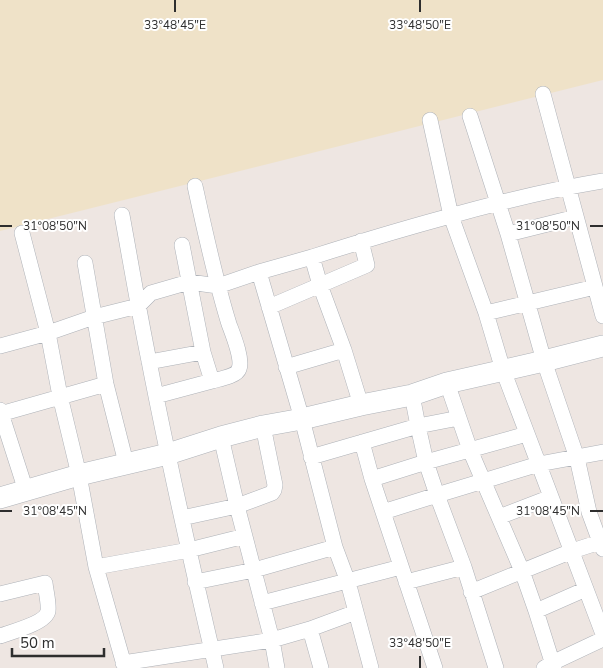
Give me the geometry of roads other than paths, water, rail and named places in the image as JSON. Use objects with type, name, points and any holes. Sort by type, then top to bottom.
[{"type":"street","points":[[543,94],[603,316]]},
{"type":"street","points":[[470,116],[508,234],[544,361],[577,458],[589,512],[602,544],[572,552],[471,592]]},
{"type":"street","points":[[430,120],[451,216],[486,313],[503,370],[603,634]]},
{"type":"street","points":[[0,346],[48,333],[94,317],[138,306],[151,293],[189,282],[218,286],[361,241],[498,203],[568,186],[603,181]]},
{"type":"street","points":[[156,396],[234,374],[240,366],[240,359],[218,286],[195,186]]},
{"type":"street","points":[[122,215],[168,454],[216,668]]},
{"type":"street","points":[[508,234],[576,217]]},
{"type":"street","points":[[22,233],[48,333],[96,567],[124,665],[272,640],[310,629],[356,612]]},
{"type":"street","points":[[269,306],[367,265],[361,241]]},
{"type":"street","points":[[182,244],[203,352],[212,381]]},
{"type":"street","points":[[312,257],[361,405]]},
{"type":"street","points":[[85,263],[106,384],[126,463]]},
{"type":"street","points":[[259,272],[302,419],[335,547],[348,582],[371,668]]},
{"type":"street","points":[[486,313],[595,287]]},
{"type":"street","points":[[0,498],[78,475],[168,454],[220,436],[412,395],[447,383],[603,346]]},
{"type":"street","points":[[286,367],[344,350]]},
{"type":"street","points":[[149,362],[203,352]]},
{"type":"street","points":[[447,383],[482,481],[522,571],[536,611],[550,666],[603,639]]},
{"type":"street","points":[[26,491],[0,412],[106,384]]},
{"type":"street","points":[[412,395],[426,462],[464,567],[496,668]]},
{"type":"street","points":[[312,457],[418,426],[458,418]]},
{"type":"street","points":[[182,518],[237,506],[267,495],[274,490],[275,484],[263,426]]},
{"type":"street","points":[[372,479],[527,434]]},
{"type":"street","points":[[220,436],[272,640],[277,668]]},
{"type":"street","points":[[362,442],[372,479],[435,668]]},
{"type":"street","points":[[383,512],[539,464],[602,454]]},
{"type":"street","points":[[499,517],[550,497]]},
{"type":"street","points":[[96,567],[188,550],[244,536]]},
{"type":"street","points":[[196,582],[254,570],[335,547]]},
{"type":"street","points":[[262,603],[401,567]]},
{"type":"street","points":[[406,582],[464,567]]},
{"type":"street","points":[[0,594],[45,583],[48,610],[46,616],[38,622],[0,636]]},
{"type":"street","points":[[536,611],[586,589]]},
{"type":"street","points":[[310,629],[321,668]]}]
